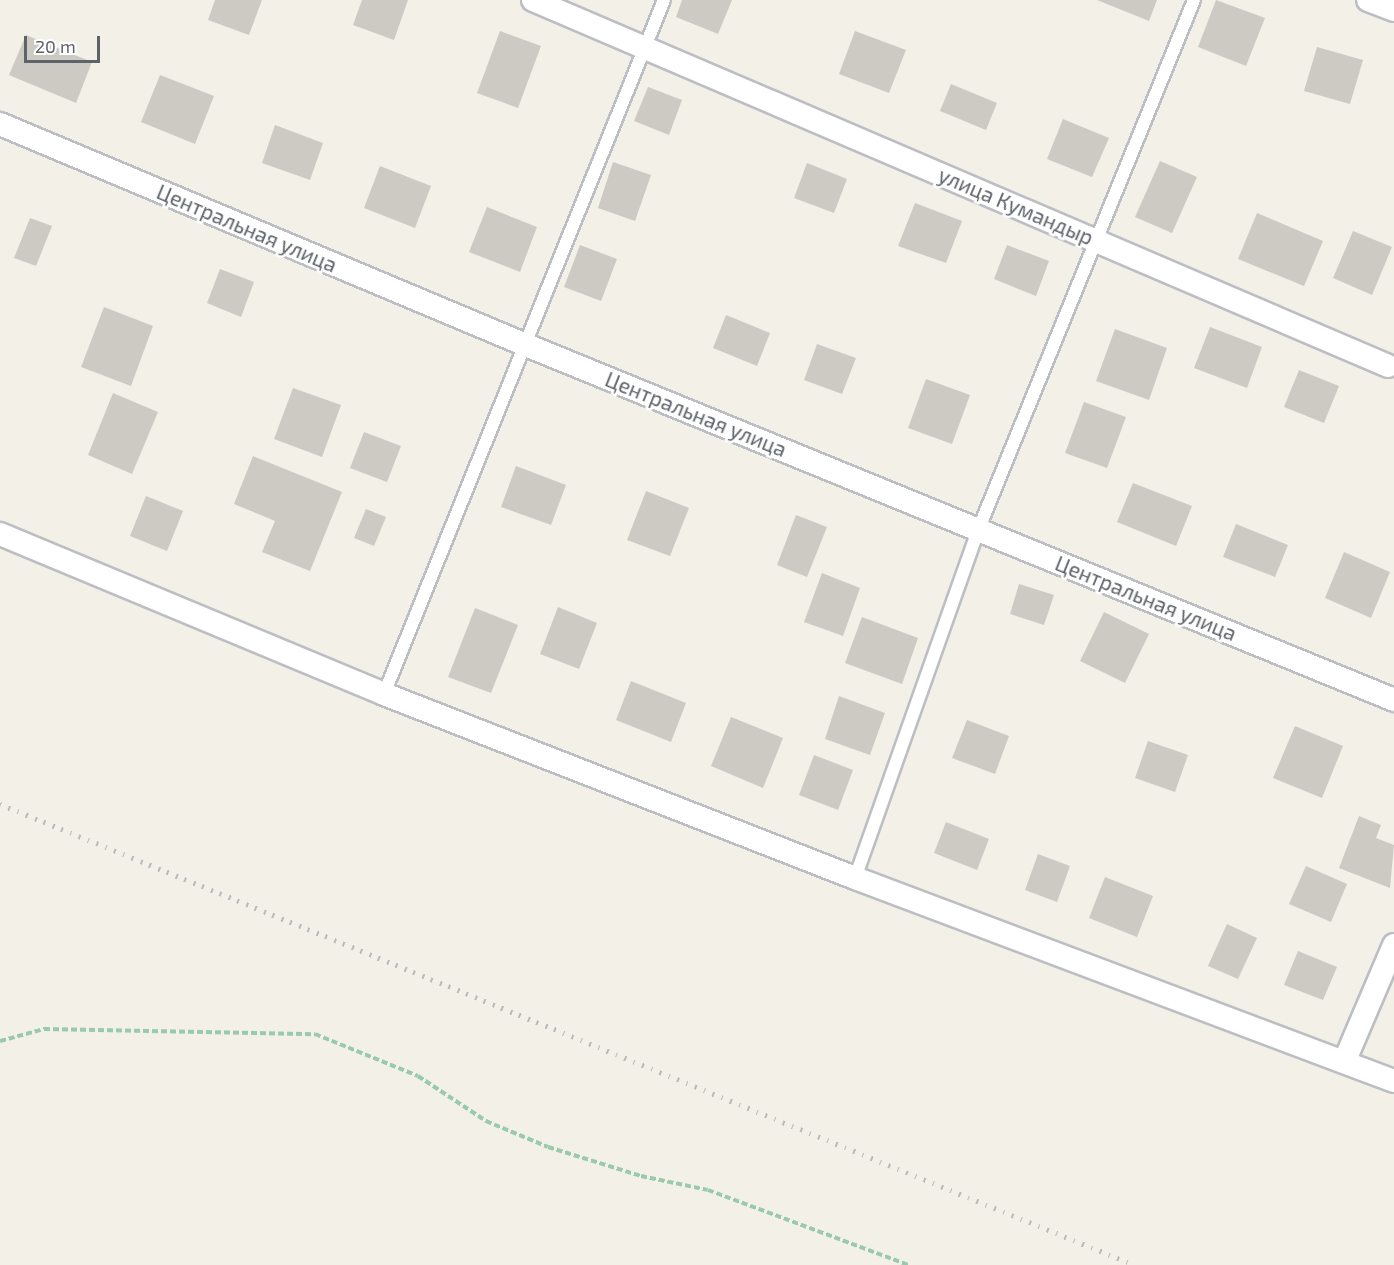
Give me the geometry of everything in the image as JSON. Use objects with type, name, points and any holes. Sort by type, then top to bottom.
[{"type":"street","name":"улица Кумандыр","points":[[533,0],[645,45],[1388,366]]},
{"type":"street","points":[[1368,0],[1394,10]]},
{"type":"street","name":"Центральная улица","points":[[0,124],[525,345],[979,528],[1394,700]]},
{"type":"street","points":[[0,534],[384,694],[855,878],[1345,1060],[1394,1081]]},
{"type":"street","points":[[1345,1060],[1394,945]]},
{"type":"lane","points":[[384,694],[664,0]]},
{"type":"lane","points":[[855,878],[979,528],[1194,0]]},
{"type":"path","points":[[0,1041],[44,1029],[315,1034],[418,1076],[486,1121],[548,1148],[641,1176],[708,1190],[909,1265]]},
{"type":"building","points":[[215,0],[262,0],[249,35],[208,20]]},
{"type":"building","points":[[362,0],[408,0],[394,40],[353,25]]},
{"type":"building","points":[[682,0],[732,0],[718,34],[676,17]]},
{"type":"building","points":[[1097,0],[1157,0],[1149,21]]},
{"type":"building","points":[[1216,0],[1265,18],[1246,66],[1198,47]]},
{"type":"building","points":[[500,31],[541,46],[518,108],[477,93]]},
{"type":"building","points":[[855,31],[906,50],[889,93],[839,74]]},
{"type":"building","points":[[26,35],[92,62],[76,103],[9,75]]},
{"type":"building","points":[[1317,47],[1363,60],[1350,104],[1304,91]]},
{"type":"building","points":[[160,75],[214,96],[195,144],[141,122]]},
{"type":"building","points":[[951,84],[997,103],[986,130],[940,111]]},
{"type":"building","points":[[648,87],[682,100],[669,135],[634,121]]},
{"type":"building","points":[[1063,119],[1109,138],[1092,177],[1047,159]]},
{"type":"building","points":[[275,125],[323,143],[310,180],[262,163]]},
{"type":"building","points":[[1160,161],[1197,177],[1172,233],[1135,217]]},
{"type":"building","points":[[613,162],[651,175],[635,221],[598,208]]},
{"type":"building","points":[[807,163],[847,179],[834,213],[794,198]]},
{"type":"building","points":[[380,166],[431,186],[415,228],[364,208]]},
{"type":"building","points":[[915,203],[962,221],[946,263],[898,246]]},
{"type":"building","points":[[487,207],[537,227],[520,272],[469,252]]},
{"type":"building","points":[[1257,213],[1323,241],[1304,286],[1238,259]]},
{"type":"building","points":[[30,218],[52,226],[36,266],[14,258]]},
{"type":"building","points":[[1353,231],[1392,247],[1372,295],[1333,278]]},
{"type":"building","points":[[580,245],[617,259],[601,301],[564,287]]},
{"type":"building","points":[[1007,245],[1049,261],[1036,296],[994,279]]},
{"type":"building","points":[[220,269],[254,282],[241,317],[207,303]]},
{"type":"building","points":[[104,307],[153,326],[131,386],[81,367]]},
{"type":"building","points":[[726,315],[770,333],[757,366],[713,348]]},
{"type":"building","points":[[1210,327],[1262,347],[1247,388],[1194,368]]},
{"type":"building","points":[[1115,329],[1167,348],[1149,400],[1096,381]]},
{"type":"building","points":[[817,344],[856,358],[842,394],[804,380]]},
{"type":"building","points":[[1299,370],[1339,386],[1324,423],[1284,407]]},
{"type":"building","points":[[926,379],[970,395],[952,444],[908,428]]},
{"type":"building","points":[[293,388],[341,405],[322,457],[274,439]]},
{"type":"building","points":[[113,393],[158,412],[132,474],[88,455]]},
{"type":"building","points":[[1084,402],[1126,417],[1107,468],[1065,453]]},
{"type":"building","points":[[364,432],[401,446],[387,482],[350,468]]},
{"type":"building","points":[[253,456],[342,492],[310,571],[262,552],[275,521],[234,504]]},
{"type":"building","points":[[516,466],[566,485],[551,525],[501,507]]},
{"type":"building","points":[[1133,483],[1192,506],[1176,546],[1117,522]]},
{"type":"building","points":[[646,491],[689,508],[670,556],[627,540]]},
{"type":"building","points":[[146,496],[183,511],[167,551],[130,536]]},
{"type":"building","points":[[366,509],[386,517],[374,546],[354,538]]},
{"type":"building","points":[[796,515],[827,527],[807,577],[777,565]]},
{"type":"building","points":[[1236,524],[1288,545],[1275,577],[1223,557]]},
{"type":"building","points":[[1344,552],[1390,572],[1371,618],[1325,598]]},
{"type":"building","points":[[822,573],[860,588],[843,636],[804,622]]},
{"type":"building","points":[[1019,584],[1054,595],[1044,625],[1010,614]]},
{"type":"building","points":[[558,607],[597,623],[579,669],[540,654]]},
{"type":"building","points":[[475,608],[518,625],[491,693],[448,677]]},
{"type":"building","points":[[1104,612],[1149,634],[1125,683],[1080,661]]},
{"type":"building","points":[[862,617],[918,638],[902,684],[845,663]]},
{"type":"building","points":[[631,681],[686,703],[671,742],[616,720]]},
{"type":"building","points":[[839,696],[885,713],[870,755],[825,739]]},
{"type":"building","points":[[731,717],[783,738],[763,788],[711,766]]},
{"type":"building","points":[[967,720],[1009,736],[995,774],[952,758]]},
{"type":"building","points":[[1295,726],[1343,746],[1322,798],[1273,778]]},
{"type":"building","points":[[1148,741],[1188,755],[1175,792],[1135,778]]},
{"type":"building","points":[[814,755],[853,770],[838,810],[799,795]]},
{"type":"building","points":[[1359,816],[1381,825],[1376,838],[1394,845],[1390,888],[1339,868]]},
{"type":"building","points":[[946,822],[989,839],[977,870],[934,853]]},
{"type":"building","points":[[1038,854],[1070,866],[1057,902],[1025,890]]},
{"type":"building","points":[[1306,866],[1347,884],[1331,922],[1289,904]]},
{"type":"building","points":[[1105,877],[1153,896],[1137,937],[1089,918]]},
{"type":"building","points":[[1227,924],[1257,938],[1238,979],[1208,966]]},
{"type":"building","points":[[1298,951],[1337,967],[1323,1000],[1284,985]]},
{"type":"railway","points":[[0,804],[1135,1265]]}]
